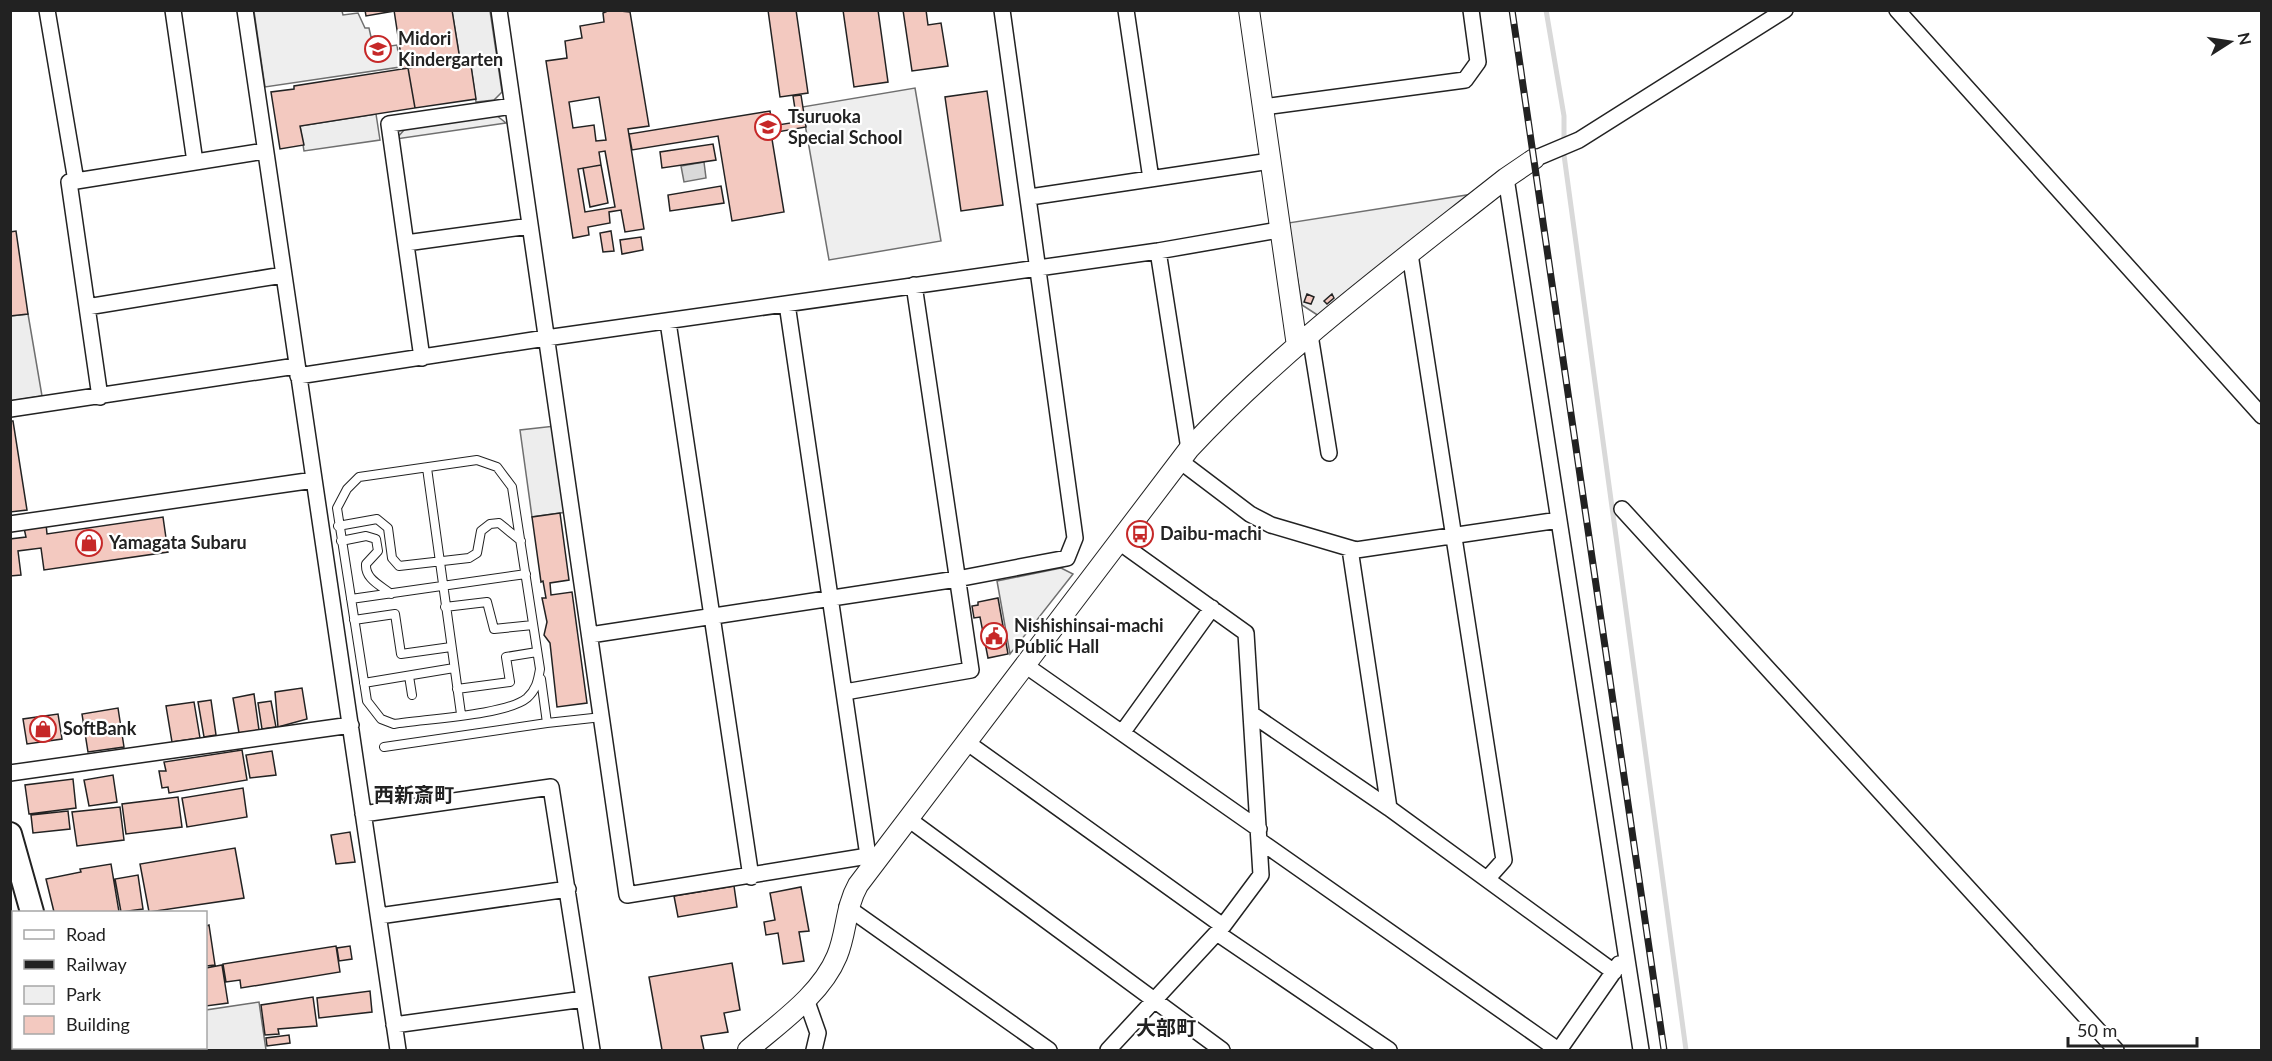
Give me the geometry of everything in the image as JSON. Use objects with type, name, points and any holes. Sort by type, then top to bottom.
[{"type":"main road","points":[[10,834],[32,911]]},
{"type":"street","points":[[47,10],[76,181]]},
{"type":"street","points":[[173,10],[195,162]]},
{"type":"street","points":[[245,10],[398,1050]]},
{"type":"street","points":[[500,10],[627,895],[871,858]]},
{"type":"street","points":[[590,634],[957,579],[1066,558],[1075,538],[1030,197],[1002,10]]},
{"type":"street","points":[[1126,10],[1151,179]]},
{"type":"street","points":[[1249,10],[1279,230],[1329,453]]},
{"type":"street","points":[[1263,107],[1465,80],[1478,62],[1471,10]]},
{"type":"street","points":[[747,1050],[806,999],[837,958],[847,907],[871,858],[907,818],[1185,455],[1220,416],[1303,340],[1506,178],[1534,159],[1579,140],[1785,10]]},
{"type":"street","points":[[1897,10],[2262,416]]},
{"type":"street","points":[[422,358],[389,124],[513,106]]},
{"type":"street","points":[[100,397],[69,182],[265,151]]},
{"type":"street","points":[[1030,197],[1270,161]]},
{"type":"street","points":[[1506,178],[1641,1050]]},
{"type":"street","points":[[406,243],[530,226]]},
{"type":"street","points":[[10,409],[297,371],[422,358],[546,338],[1158,251],[1279,230]]},
{"type":"street","points":[[1158,251],[1185,455],[1250,514],[1272,525],[1350,549],[1559,520]]},
{"type":"street","points":[[1410,254],[1504,860],[1488,878]]},
{"type":"street","points":[[87,307],[284,275]]},
{"type":"street","points":[[845,692],[970,669],[914,285]]},
{"type":"street","points":[[788,304],[871,858]]},
{"type":"street","points":[[668,322],[751,877]]},
{"type":"street","points":[[10,524],[314,480]]},
{"type":"street","points":[[1622,509],[2116,1050]]},
{"type":"street","points":[[1108,1050],[1220,929],[1261,875],[1246,633],[1119,542]]},
{"type":"street","points":[[1350,549],[1389,807]]},
{"type":"street","points":[[1122,733],[1212,608]]},
{"type":"street","points":[[1025,665],[1559,1050],[1626,955]]},
{"type":"street","points":[[1252,715],[1389,807],[1614,972]]},
{"type":"street","points":[[10,774],[351,725]]},
{"type":"street","points":[[965,741],[1389,1050]]},
{"type":"street","points":[[363,814],[551,787],[592,1050]]},
{"type":"street","points":[[907,818],[1222,1050]]},
{"type":"street","points":[[379,916],[568,889]]},
{"type":"street","points":[[847,907],[1049,1050]]},
{"type":"street","points":[[394,1025],[584,999]]},
{"type":"street","points":[[806,999],[819,1033],[814,1050]]},
{"type":"lane","points":[[540,669],[537,686],[517,705],[394,724],[381,719],[367,701],[338,526],[337,508],[347,489],[359,477],[477,460],[496,467],[512,488],[526,574],[540,669],[547,723]]},
{"type":"lane","points":[[427,468],[461,714]]},
{"type":"lane","points":[[338,526],[377,519],[388,528],[392,558],[399,566],[469,558],[477,553],[481,531],[490,524],[499,523],[521,541]]},
{"type":"lane","points":[[341,541],[366,536],[376,539],[378,551],[366,564],[365,571],[370,579],[391,594]]},
{"type":"lane","points":[[351,599],[526,574]]},
{"type":"lane","points":[[446,607],[487,602],[494,629],[533,625]]},
{"type":"lane","points":[[354,620],[395,614],[401,654],[451,647]]},
{"type":"lane","points":[[457,689],[510,682],[506,657],[537,652]]},
{"type":"lane","points":[[364,683],[454,668]]},
{"type":"lane","points":[[409,676],[412,695]]},
{"type":"lane","points":[[384,747],[602,717]]},
{"type":"green space","points":[[254,11],[342,11],[343,15],[358,13],[365,28],[369,28],[371,37],[375,36],[377,48],[397,45],[400,67],[265,87]]},
{"type":"green space","points":[[915,88],[941,241],[829,260],[802,107]]},
{"type":"green space","points":[[1473,194],[1319,316],[1302,305],[1288,223]]},
{"type":"green space","points":[[1061,568],[1073,574],[1010,654],[997,581]]},
{"type":"shaded area","points":[[452,11],[490,11],[502,92],[494,100],[476,102],[470,59],[460,60]]},
{"type":"shaded area","points":[[376,114],[380,140],[304,151],[300,126]]},
{"type":"shaded area","points":[[496,115],[506,123],[396,139],[405,129]]},
{"type":"shaded area","points":[[704,162],[706,178],[684,182],[681,166]]},
{"type":"shaded area","points":[[28,314],[42,396],[11,401],[11,316]]},
{"type":"shaded area","points":[[555,426],[567,512],[532,517],[520,430]]},
{"type":"shaded area","points":[[10,960],[12,960],[12,1049],[48,1049],[11,1050]]},
{"type":"shaded area","points":[[259,1002],[266,1050],[194,1050],[207,1049],[207,1010]]},
{"type":"building","points":[[365,10],[394,10],[394,11],[366,16]]},
{"type":"building","points":[[394,10],[452,10],[460,60],[403,69]]},
{"type":"building","points":[[610,10],[630,12],[649,126],[628,129],[644,229],[625,232],[621,210],[609,212],[610,223],[588,227],[589,235],[573,238],[546,61],[567,58],[565,41],[582,38],[580,26],[604,22],[603,13]],"holes":[[[599,97],[606,140],[596,141],[594,125],[573,128],[569,102]],[[605,151],[615,207],[585,212],[578,169],[601,165],[599,152]]]},
{"type":"building","points":[[768,10],[796,10],[808,93],[780,97]]},
{"type":"building","points":[[843,10],[878,10],[888,82],[854,87]]},
{"type":"building","points":[[903,10],[926,10],[928,25],[941,23],[948,66],[912,71]]},
{"type":"building","points":[[470,59],[476,99],[415,108],[408,68]]},
{"type":"building","points":[[408,68],[415,108],[300,126],[304,145],[280,149],[271,92],[294,89],[294,86]]},
{"type":"building","points":[[987,91],[1003,205],[961,211],[945,97]]},
{"type":"building","points":[[801,95],[806,127],[771,133],[784,212],[732,221],[718,136],[632,150],[629,134],[770,111],[772,126],[797,122],[793,96]]},
{"type":"building","points":[[713,144],[716,160],[662,168],[660,152]]},
{"type":"building","points":[[601,165],[608,203],[590,207],[583,168]]},
{"type":"building","points":[[721,186],[724,203],[670,211],[668,195]]},
{"type":"building","points":[[16,231],[28,314],[10,316],[10,232]]},
{"type":"building","points":[[611,231],[614,251],[603,252],[600,233]]},
{"type":"building","points":[[641,237],[643,250],[622,254],[620,240]]},
{"type":"building","points":[[1307,294],[1314,297],[1311,304],[1304,302]]},
{"type":"building","points":[[1332,294],[1334,298],[1327,304],[1324,301]]},
{"type":"building","points":[[10,421],[13,421],[27,510],[10,512]]},
{"type":"building","points":[[560,513],[569,580],[550,583],[551,595],[572,592],[587,703],[557,707],[550,643],[544,635],[547,622],[542,598],[546,598],[543,581],[541,582],[532,517]]},
{"type":"building","name":"Yamagata Subaru","points":[[163,517],[168,552],[44,570],[41,548],[18,551],[21,575],[10,576],[10,539],[26,537],[24,528],[46,524],[47,534]]},
{"type":"building","name":"Nishishinsai-machi Public Hall","points":[[998,598],[1008,654],[988,658],[980,617],[974,618],[972,606],[978,605],[978,602]]},
{"type":"building","points":[[302,688],[307,719],[278,727],[275,692]]},
{"type":"building","points":[[254,694],[259,730],[239,733],[233,698]]},
{"type":"building","points":[[211,700],[216,735],[204,737],[198,702]]},
{"type":"building","points":[[271,701],[276,727],[262,729],[258,703]]},
{"type":"building","points":[[194,702],[200,738],[172,742],[166,706]]},
{"type":"building","points":[[118,708],[124,747],[88,752],[82,714]]},
{"type":"building","name":"SoftBank","points":[[58,714],[62,739],[27,744],[23,719]]},
{"type":"building","points":[[242,750],[247,780],[169,793],[168,787],[162,788],[159,771],[166,771],[164,762]]},
{"type":"building","points":[[272,751],[276,775],[250,778],[246,755]]},
{"type":"building","points":[[113,775],[117,802],[89,806],[84,780]]},
{"type":"building","points":[[73,779],[76,808],[29,814],[25,785]]},
{"type":"building","points":[[243,788],[247,817],[187,827],[182,798]]},
{"type":"building","points":[[178,797],[182,827],[126,834],[122,804]]},
{"type":"building","points":[[120,807],[124,840],[77,846],[72,812]]},
{"type":"building","points":[[68,811],[70,829],[33,833],[31,815]]},
{"type":"building","points":[[350,832],[355,862],[336,864],[331,835]]},
{"type":"building","points":[[235,848],[244,898],[149,911],[140,864]]},
{"type":"building","points":[[111,864],[119,911],[54,911],[46,879],[81,872],[80,869]]},
{"type":"building","points":[[138,875],[143,909],[121,911],[115,879]]},
{"type":"building","points":[[734,886],[737,907],[678,917],[674,896]]},
{"type":"building","points":[[801,887],[809,931],[799,932],[804,961],[783,964],[778,933],[766,935],[764,922],[775,920],[770,893]]},
{"type":"building","points":[[209,925],[215,965],[207,966],[207,926]]},
{"type":"building","points":[[336,946],[340,972],[241,988],[240,980],[226,982],[223,964]]},
{"type":"building","points":[[350,946],[352,959],[339,961],[337,948]]},
{"type":"building","points":[[732,963],[740,1010],[724,1013],[728,1032],[701,1036],[704,1050],[662,1050],[649,977]]},
{"type":"building","points":[[222,965],[228,1003],[207,1006],[207,968]]},
{"type":"building","points":[[370,991],[372,1012],[319,1018],[317,998]]},
{"type":"building","points":[[313,997],[317,1026],[278,1029],[279,1034],[265,1035],[261,1005]]},
{"type":"building","points":[[289,1035],[290,1043],[267,1046],[266,1038]]},
{"type":"building","points":[[108,1049],[198,1049],[198,1050]]},
{"type":"waterway","points":[[1546,10],[1564,116],[1564,155],[1686,1050]]},
{"type":"railway","points":[[1512,10],[1664,1050]]},
{"type":"place","name":"Midori Kindergarten","points":[[378,49]]},
{"type":"place","name":"Tsuruoka Special School","points":[[768,127]]},
{"type":"place","name":"Daibu-machi","points":[[1140,534]]},
{"type":"place","name":"Yamagata Subaru","points":[[89,543]]},
{"type":"place","name":"Nishishinsai-machi Public Hall","points":[[994,636]]},
{"type":"place","name":"SoftBank","points":[[43,729]]},
{"type":"district","name":"西新斎町","points":[[414,795]]},
{"type":"district","name":"大部町","points":[[1166,1028]]}]
